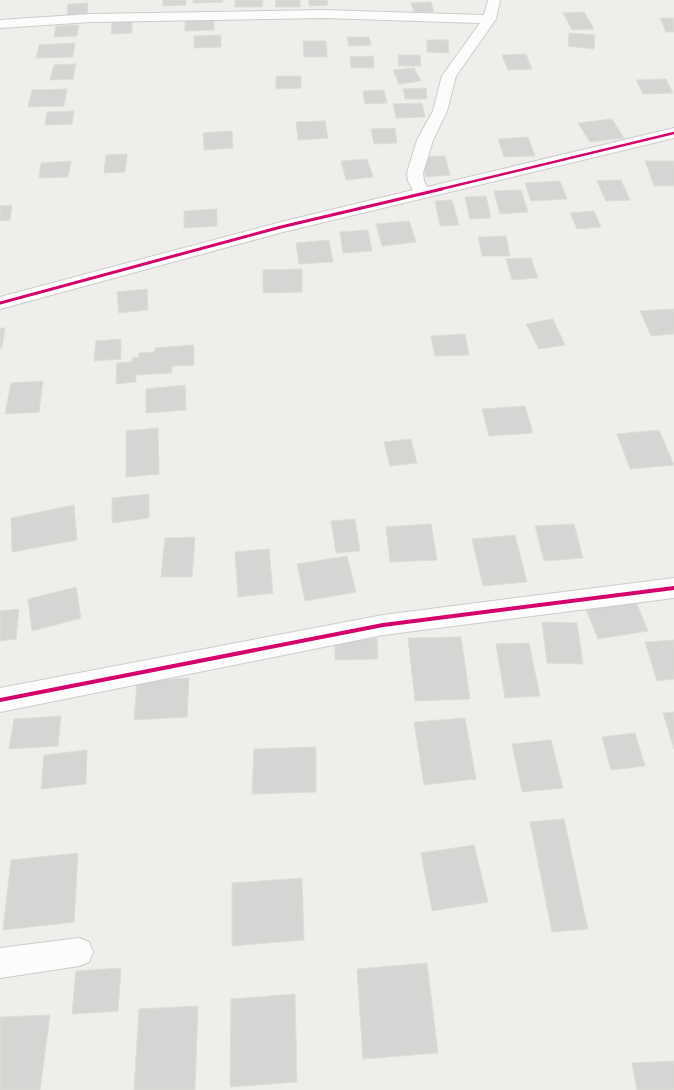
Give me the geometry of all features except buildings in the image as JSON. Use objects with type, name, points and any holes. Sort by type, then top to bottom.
[{"type":"street","points":[[423,193],[416,181],[415,173],[425,140],[440,111],[449,76],[489,19],[494,0]]},
{"type":"street","points":[[0,24],[91,18],[323,14],[489,19]]},
{"type":"street","points":[[0,303],[282,227],[674,134]]},
{"type":"street","points":[[0,700],[383,625],[674,588]]},
{"type":"street","points":[[0,963],[79,952]]},
{"type":"cycle path","points":[[0,303],[281,227],[674,133]]},
{"type":"cycle path","points":[[0,700],[383,625],[674,588]]}]
